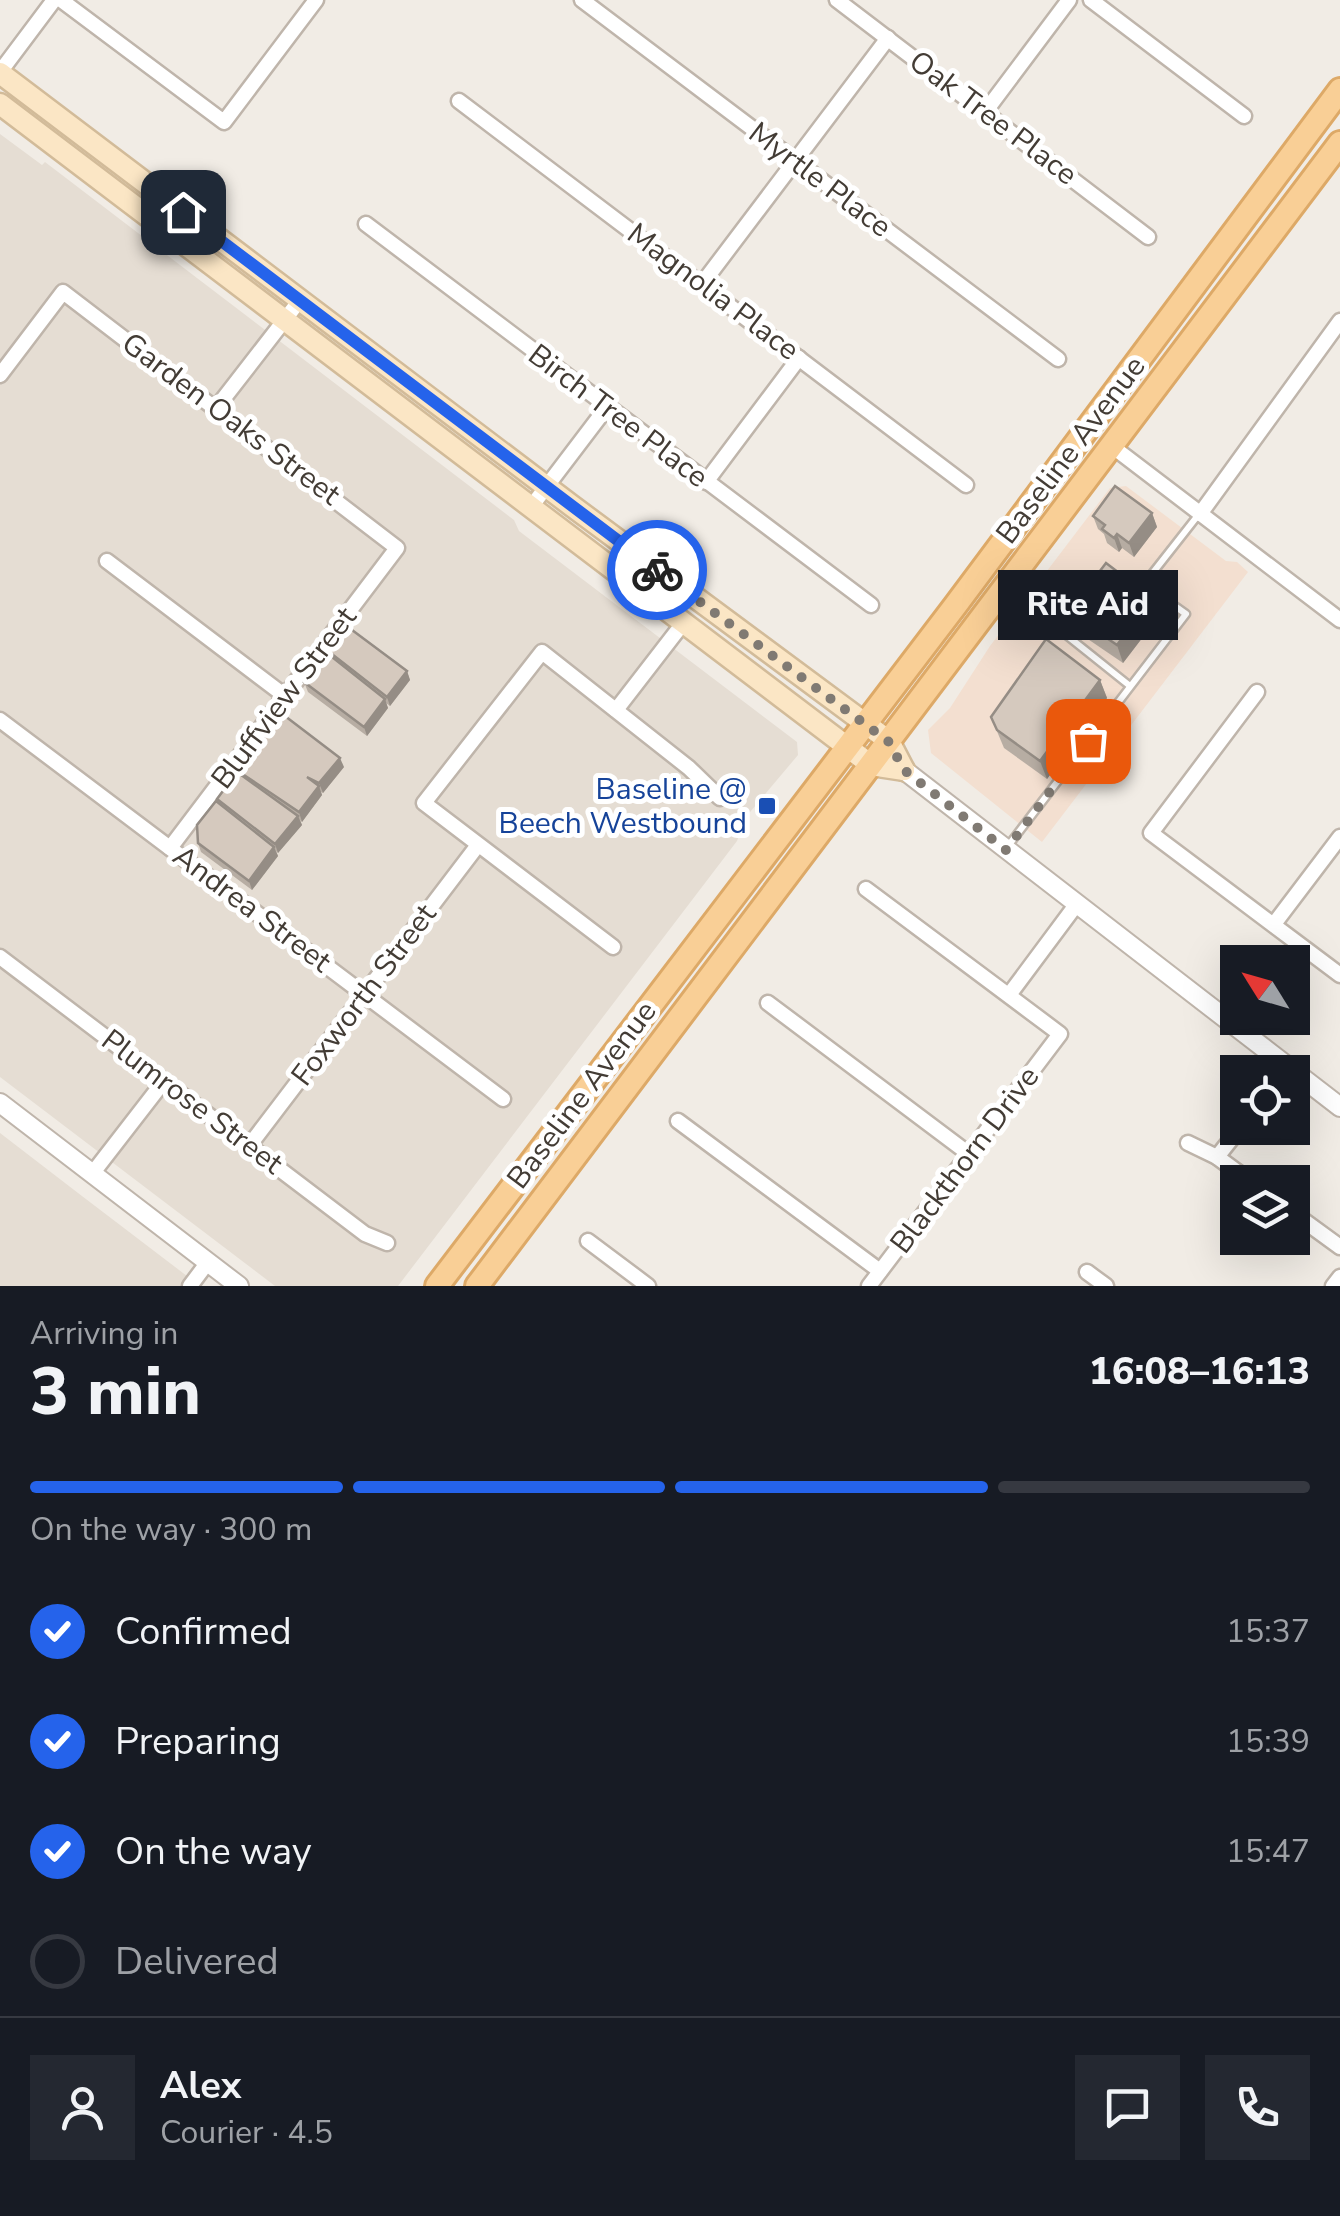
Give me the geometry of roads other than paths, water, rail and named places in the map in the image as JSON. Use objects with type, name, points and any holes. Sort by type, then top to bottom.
[{"type":"main road","points":[[0,72],[889,742],[904,770]]},
{"type":"main road","name":"Baseline Avenue","points":[[437,1286],[1340,90]]},
{"type":"main road","points":[[0,104],[871,764],[904,770]]},
{"type":"main road","name":"Baseline Avenue","points":[[477,1286],[1340,143]]},
{"type":"street","points":[[0,72],[57,0],[224,122],[316,0]]},
{"type":"street","name":"Myrtle Place","points":[[582,0],[1058,359]]},
{"type":"street","name":"Oak Tree Place","points":[[837,0],[1148,236]]},
{"type":"street","points":[[984,112],[1069,0]]},
{"type":"street","points":[[1091,0],[1244,116]]},
{"type":"street","points":[[702,284],[888,38]]},
{"type":"street","name":"Magnolia Place","points":[[459,101],[966,484]]},
{"type":"street","name":"Birch Tree Place","points":[[366,224],[872,605]]},
{"type":"street","name":"Garden Oaks Street","points":[[0,375],[63,292],[398,548]]},
{"type":"street","points":[[217,407],[300,300]]},
{"type":"street","points":[[1200,514],[1340,320]]},
{"type":"street","points":[[706,482],[799,358]]},
{"type":"street","points":[[532,506],[606,408]]},
{"type":"street","points":[[1112,447],[1340,620]]},
{"type":"street","name":"Bluffview Street","points":[[170,848],[398,548]]},
{"type":"street","points":[[107,560],[285,696]]},
{"type":"street","points":[[616,710],[684,622]]},
{"type":"street","points":[[613,946],[424,804],[542,652],[689,768],[720,798]]},
{"type":"street","points":[[1257,692],[1151,833],[1340,975]]},
{"type":"street","name":"Andrea Street","points":[[0,720],[502,1099]]},
{"type":"street","points":[[904,770],[1266,1055]]},
{"type":"street","points":[[1274,924],[1340,837]]},
{"type":"street","name":"Foxworth Street","points":[[249,1146],[478,845]]},
{"type":"street","points":[[866,888],[1008,995],[1076,905]]},
{"type":"street","name":"Plumrose Street","points":[[0,957],[365,1234],[386,1243]]},
{"type":"street","name":"Blackthorn Drive","points":[[869,1286],[1060,1034],[1008,995]]},
{"type":"street","points":[[768,1003],[969,1154]]},
{"type":"street","points":[[92,1174],[164,1081]]},
{"type":"street","points":[[1310,1087],[1340,1107]]},
{"type":"street","points":[[0,1103],[239,1286]]},
{"type":"street","points":[[678,1121],[880,1271]]},
{"type":"street","points":[[1188,1143],[1227,1165]]},
{"type":"street","points":[[1216,1157],[1226,1145]]},
{"type":"street","points":[[1310,1225],[1340,1247]]},
{"type":"street","points":[[588,1241],[648,1286]]},
{"type":"street","points":[[190,1286],[208,1262]]},
{"type":"street","points":[[1087,1272],[1106,1286]]},
{"type":"street","points":[[1333,1286],[1340,1277]]},
{"type":"lane","points":[[1006,850],[1186,614],[1144,584],[1200,514]]},
{"type":"lane","points":[[1005,586],[1130,686]]},
{"type":"place","name":"Rite Aid","points":[[1088,741]]},
{"type":"place","name":"Baseline @ Beech Westbound","points":[[767,806]]}]
